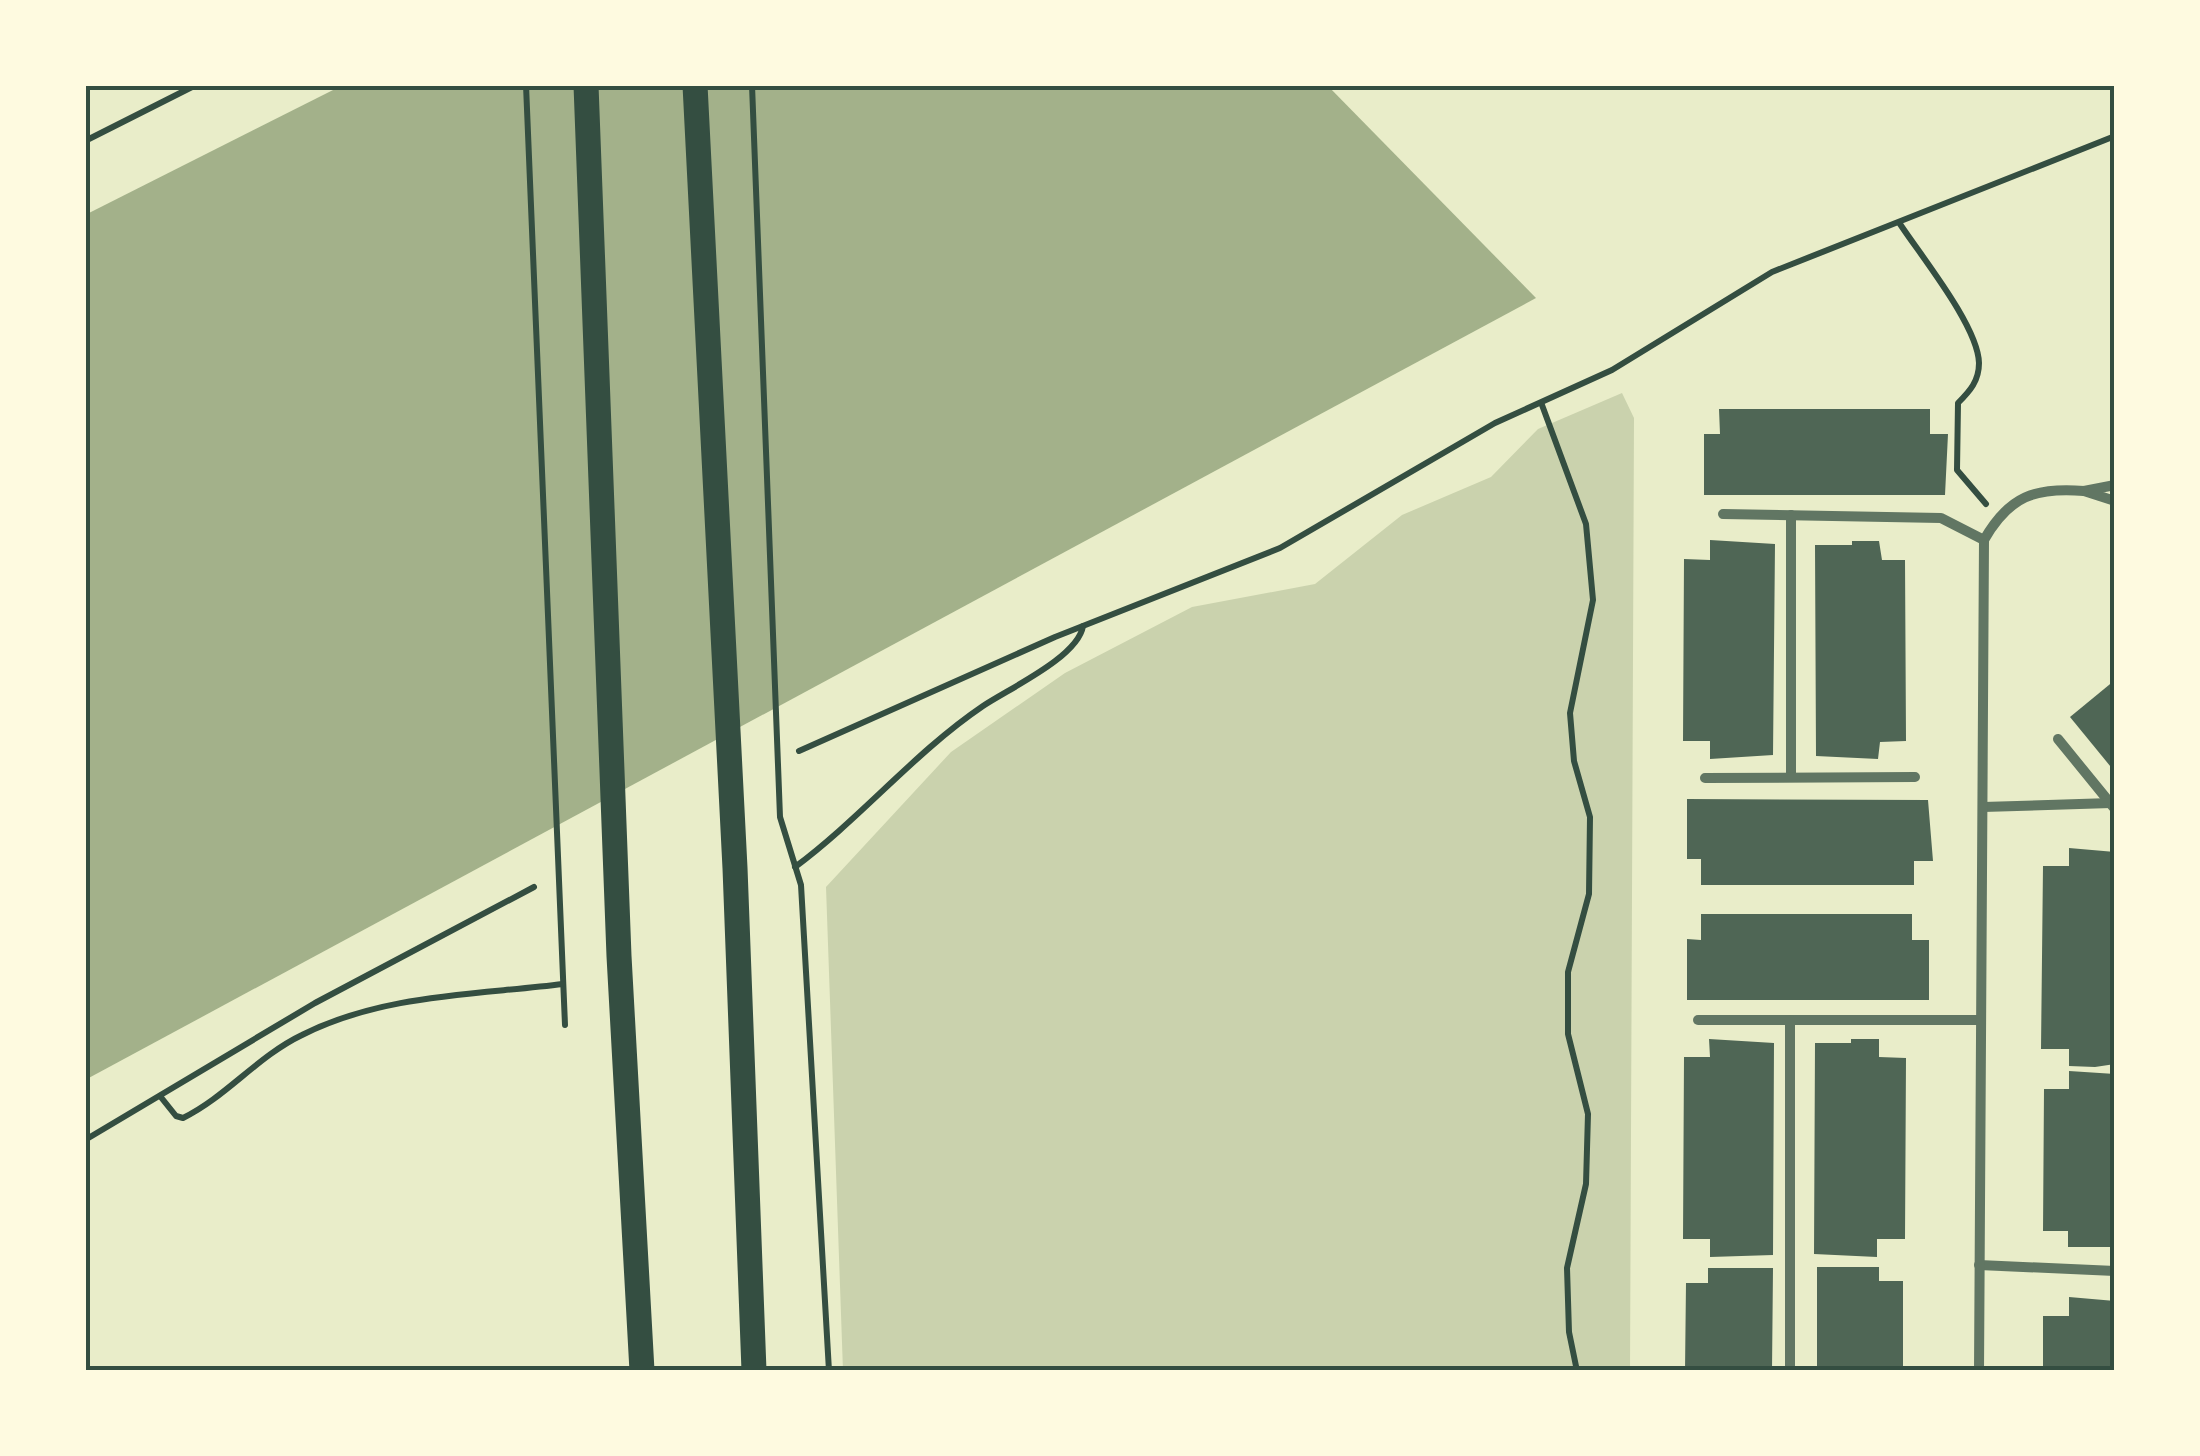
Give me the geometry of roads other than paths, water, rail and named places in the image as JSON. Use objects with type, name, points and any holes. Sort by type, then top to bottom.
[{"type":"main road","points":[[586,85],[619,956],[642,1371]]},
{"type":"main road","points":[[695,85],[736,868],[754,1371]]},
{"type":"street","points":[[2084,491],[2115,485]]},
{"type":"street","points":[[1979,1371],[1984,540],[1999,514],[2018,499],[2054,488],[2084,491],[2115,501]]},
{"type":"street","points":[[1724,514],[1941,518],[1984,540]]},
{"type":"street","points":[[1791,515],[1791,777]]},
{"type":"street","points":[[2058,740],[2113,806]]},
{"type":"street","points":[[1704,778],[1915,777]]},
{"type":"street","points":[[1983,807],[2113,806]]},
{"type":"street","points":[[1698,1020],[1981,1020]]},
{"type":"street","points":[[1790,1020],[1790,1371]]},
{"type":"street","points":[[1979,1265],[2115,1272]]}]
